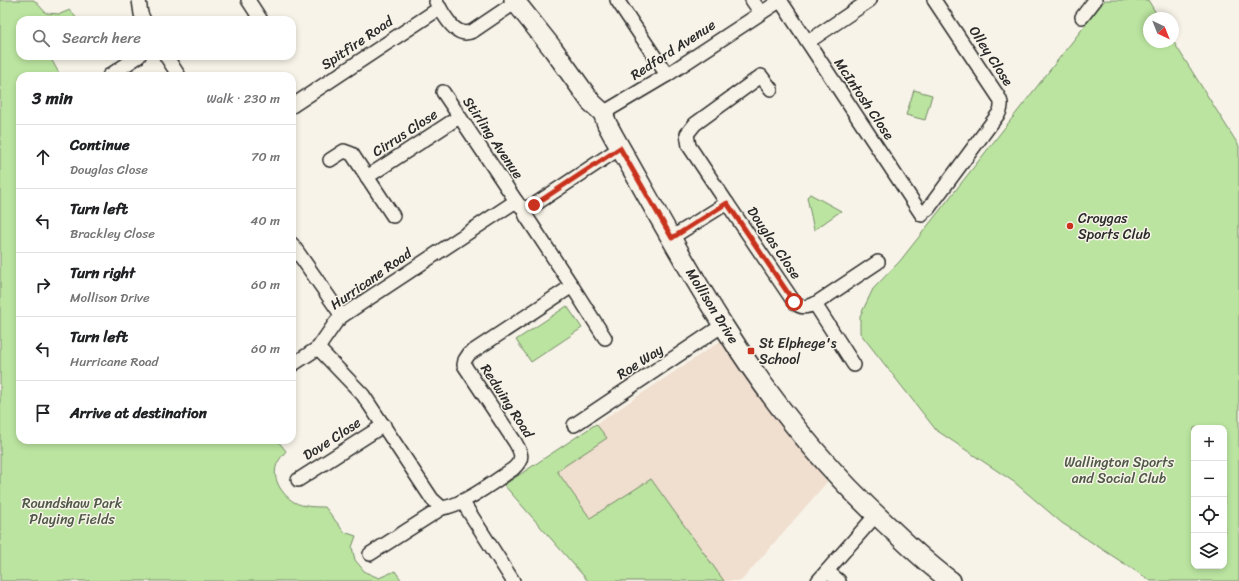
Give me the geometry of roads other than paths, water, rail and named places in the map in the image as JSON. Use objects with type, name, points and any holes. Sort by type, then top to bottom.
[{"type":"main road","name":"Mollison Drive","points":[[515,1],[553,49],[591,102],[603,113],[607,124],[620,148],[700,288],[745,358],[794,425],[828,466],[876,515],[931,565]]},
{"type":"street","points":[[139,0],[142,16]]},
{"type":"street","points":[[248,0],[258,16]]},
{"type":"street","points":[[617,0],[667,75]]},
{"type":"street","points":[[752,0],[760,13]]},
{"type":"street","name":"Redford Avenue","points":[[603,113],[667,75],[780,0]]},
{"type":"street","name":"McIntosh Close","points":[[780,0],[925,212]]},
{"type":"street","points":[[808,42],[870,0]]},
{"type":"street","name":"Olley Close","points":[[925,212],[1001,109],[1001,103],[992,87],[934,0]]},
{"type":"street","points":[[1082,17],[1095,0]]},
{"type":"street","name":"Spitfire Road","points":[[296,103],[438,4],[456,30],[466,33],[473,31],[515,1]]},
{"type":"street","points":[[115,72],[133,60]]},
{"type":"street","points":[[169,60],[176,72]]},
{"type":"street","name":"Douglas Close","points":[[771,89],[761,76],[695,124],[687,134],[689,146],[794,302],[803,307],[808,307],[815,304]]},
{"type":"street","name":"Stirling Avenue","points":[[443,92],[519,205]]},
{"type":"street","name":"Cirrus Close","points":[[367,177],[459,117]]},
{"type":"street","name":"Hurricane Road","points":[[318,348],[342,316],[519,205],[534,205],[620,148]]},
{"type":"street","name":"Cirrus Close","points":[[330,160],[344,151],[352,154],[393,216]]},
{"type":"street","points":[[672,238],[727,203]]},
{"type":"street","points":[[519,205],[605,338]]},
{"type":"street","points":[[296,250],[342,316]]},
{"type":"street","points":[[854,365],[815,304],[878,262]]},
{"type":"street","name":"Redwing Road","points":[[370,554],[442,508],[462,501],[518,465],[521,459],[521,453],[464,365],[465,360],[469,354],[572,286]]},
{"type":"street","name":"Roe Way","points":[[574,425],[723,325]]},
{"type":"street","points":[[296,362],[318,348],[362,395],[384,425],[432,499],[442,508]]},
{"type":"street","name":"Dove Close","points":[[298,480],[384,425]]},
{"type":"street","points":[[462,501],[511,580]]},
{"type":"street","points":[[818,581],[876,515]]},
{"type":"street","points":[[827,571],[839,581]]},
{"type":"place","name":"Croygas Sports Club","points":[[1070,226]]},
{"type":"place","name":"St Elphege's School","points":[[751,351]]},
{"type":"park label","name":"Wallington Sports and Social Club","points":[[1119,470]]},
{"type":"park label","name":"Roundshaw Park Playing Fields","points":[[72,512]]}]
